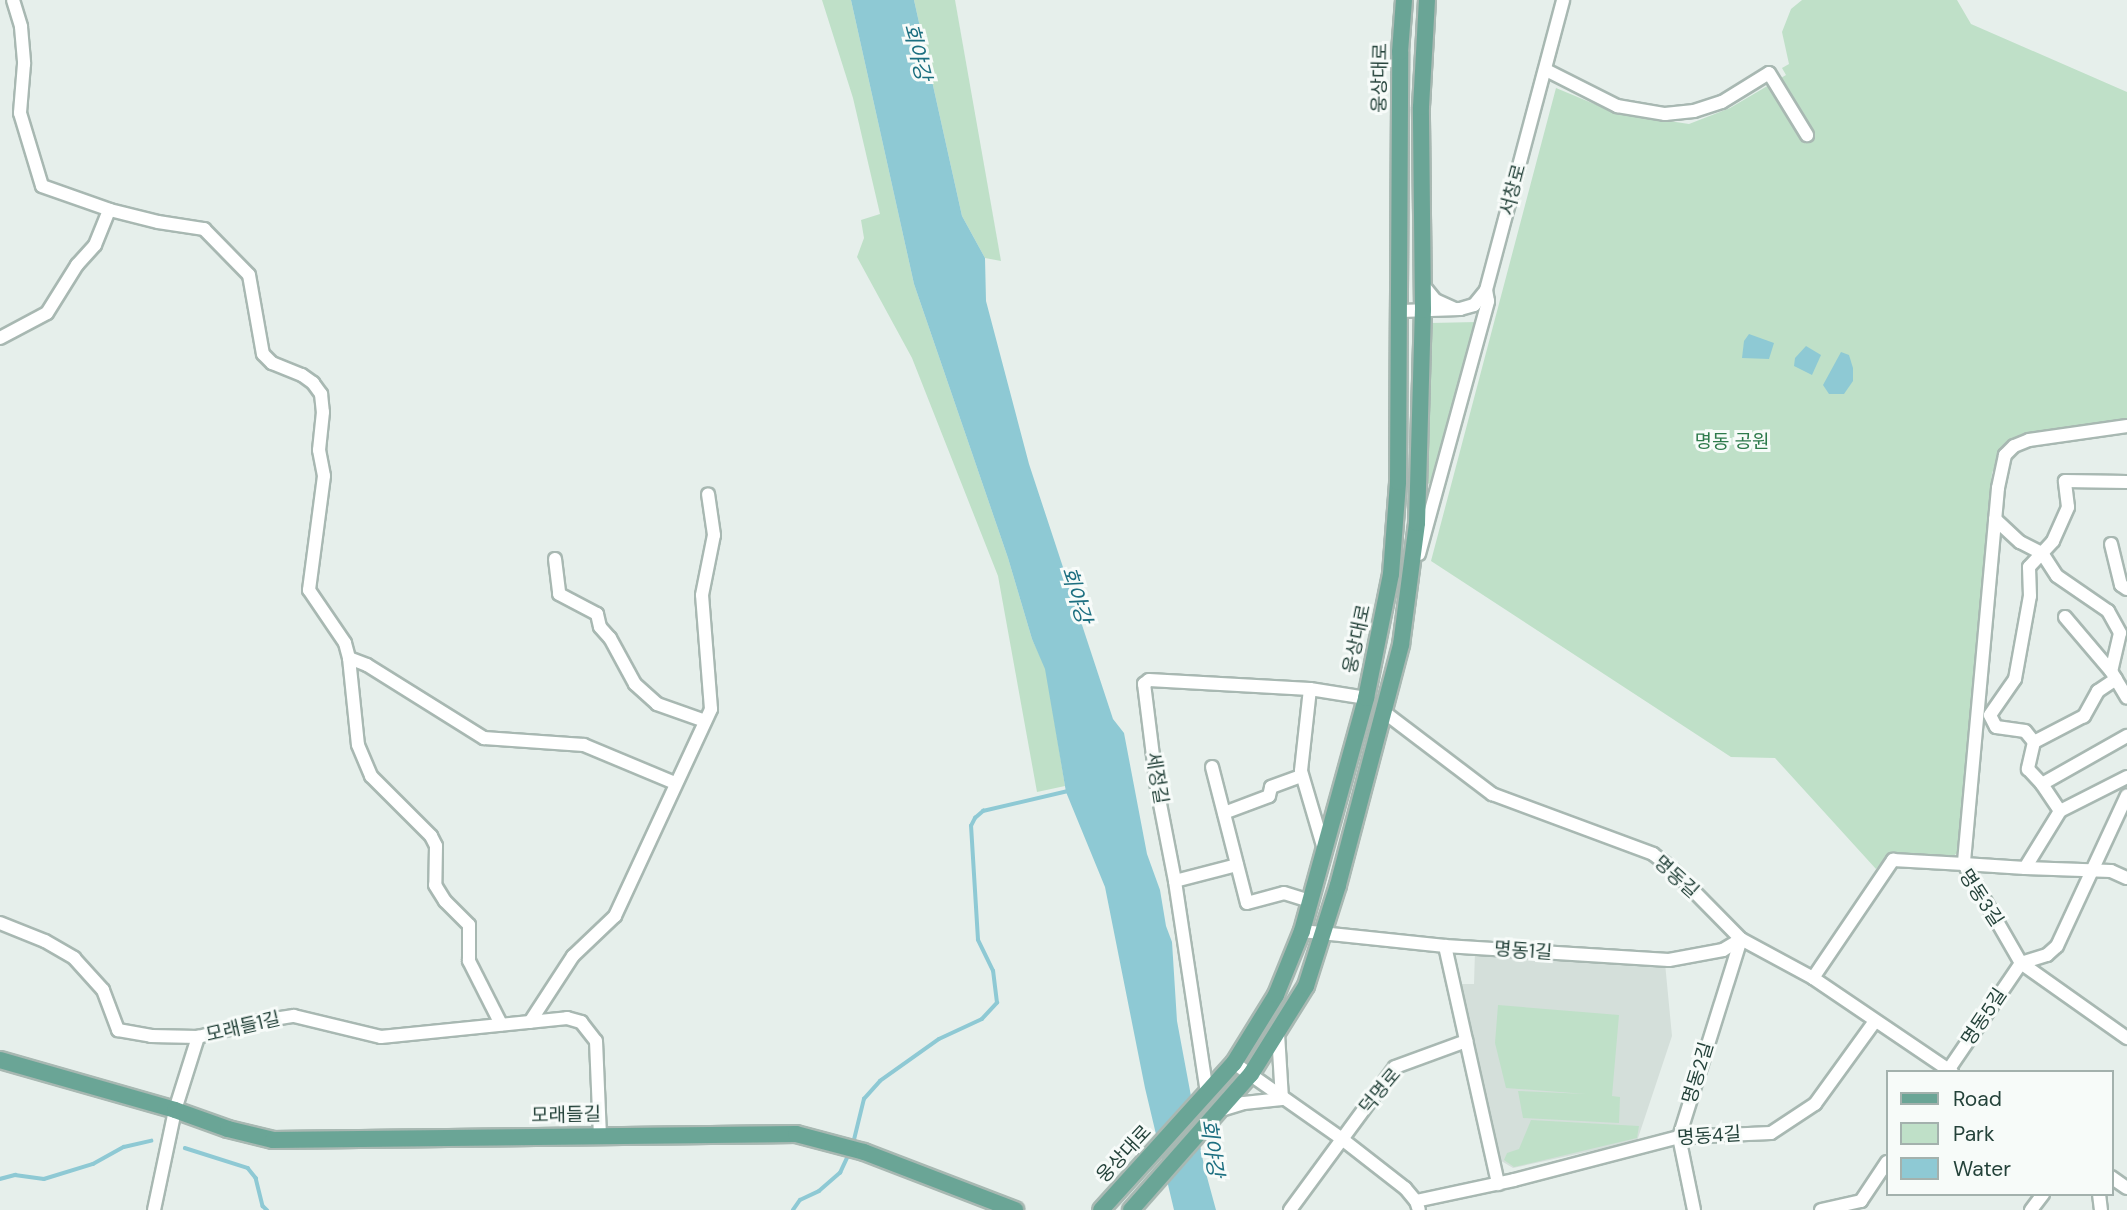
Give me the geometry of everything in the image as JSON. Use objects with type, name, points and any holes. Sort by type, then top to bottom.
[{"type":"main road","name":"웅상대로","points":[[1101,1209],[1234,1063],[1276,995],[1302,931],[1366,698],[1391,575],[1398,482],[1401,312],[1400,52],[1404,0]]},
{"type":"main road","points":[[1131,1210],[1251,1074],[1306,986],[1324,934],[1401,645],[1412,578],[1417,523],[1423,310],[1421,107],[1427,0]]},
{"type":"main road","name":"모래들길","points":[[0,1060],[228,1129],[284,1140],[769,1132],[816,1137],[864,1152],[952,1187],[962,1188],[1014,1210]]},
{"type":"main road","name":"모래들길","points":[[952,1187],[954,1194],[989,1210]]},
{"type":"street","points":[[13,0],[21,27],[24,64],[20,113],[42,186],[109,209],[158,222],[204,229],[249,275],[263,354],[272,363],[302,375],[321,394],[323,412],[319,450],[324,476],[309,590],[345,643],[358,745],[371,776],[432,836],[436,846],[435,885],[445,901],[469,925],[469,961],[501,1024]]},
{"type":"street","name":"서창로","points":[[1412,578],[1488,301],[1486,290],[1563,0]]},
{"type":"street","points":[[1546,70],[1617,106],[1665,114],[1694,111],[1722,102],[1769,73],[1807,135]]},
{"type":"street","points":[[0,338],[47,313],[77,265],[95,245],[109,209]]},
{"type":"street","points":[[1423,285],[1435,300],[1460,309]]},
{"type":"street","points":[[1401,312],[1460,309],[1474,305],[1486,290]]},
{"type":"street","points":[[2127,426],[2042,438],[2014,446],[2005,455],[1995,519],[1984,715],[1964,864],[2111,871],[2127,878]]},
{"type":"street","points":[[1984,715],[2015,679],[2030,596],[2029,567],[2053,541],[2068,508],[2065,481],[2127,482]]},
{"type":"street","points":[[530,1021],[573,956],[615,916],[711,709],[702,595],[714,535],[708,494]]},
{"type":"street","points":[[1995,519],[2020,542],[2042,553],[2057,576],[2108,611],[2123,628],[2113,675],[2098,691],[2084,716],[2034,742],[2028,769],[2060,811]]},
{"type":"street","points":[[2111,544],[2121,585],[2127,589]]},
{"type":"street","points":[[555,559],[559,594],[597,614],[600,627],[610,638],[635,684],[657,704],[705,721]]},
{"type":"street","points":[[2065,617],[2113,675],[2127,698]]},
{"type":"street","points":[[349,659],[368,665],[484,738],[584,745],[675,783]]},
{"type":"street","name":"세정길","points":[[1207,1093],[1175,881],[1157,788],[1144,684],[1149,680],[1310,689],[1366,698]]},
{"type":"street","points":[[1310,689],[1301,753],[1302,776],[1324,849]]},
{"type":"street","name":"명동길","points":[[1384,712],[1492,794],[1653,854],[1670,867],[1741,939],[1813,978],[1948,1070]]},
{"type":"street","points":[[1984,715],[1996,727],[2025,731],[2034,742]]},
{"type":"street","points":[[2042,784],[2127,736]]},
{"type":"street","points":[[1212,766],[1247,903],[1284,893],[1310,901]]},
{"type":"street","points":[[1224,813],[1269,796],[1271,787],[1302,776]]},
{"type":"street","points":[[2025,868],[2060,811],[2127,777]]},
{"type":"street","points":[[2021,963],[2047,955],[2057,946],[2127,795]]},
{"type":"street","name":"명동3길","points":[[1813,978],[1893,860],[1964,864],[2021,963],[2127,1038]]},
{"type":"street","points":[[1175,881],[1237,865]]},
{"type":"street","name":"모래들1길","points":[[0,923],[45,941],[74,958],[103,990],[118,1030],[151,1036],[198,1037],[261,1021],[295,1016],[381,1037],[567,1018],[581,1022],[590,1030],[598,1057],[600,1135]]},
{"type":"street","name":"명동1길","points":[[1302,931],[1445,946],[1669,960],[1723,950],[1741,939]]},
{"type":"street","name":"명동2길","points":[[1694,1210],[1679,1137],[1741,939]]},
{"type":"street","points":[[1445,946],[1498,1184]]},
{"type":"street","name":"명동5길","points":[[1950,1070],[2021,963]]},
{"type":"street","name":"명동4길","points":[[1418,1205],[1679,1137],[1771,1133],[1815,1104],[1875,1021]]},
{"type":"street","points":[[1278,1033],[1282,1098]]},
{"type":"street","points":[[154,1210],[175,1111],[198,1037]]},
{"type":"street","name":"덕명로","points":[[1290,1210],[1395,1067],[1466,1041]]},
{"type":"street","points":[[1234,1063],[1342,1139],[1418,1205]]},
{"type":"street","points":[[1221,1110],[1244,1103],[1282,1098]]},
{"type":"street","points":[[1821,1210],[1861,1201],[1885,1165]]},
{"type":"street","points":[[1861,1201],[1873,1210]]},
{"type":"shaded area","points":[[1475,951],[1665,963],[1672,1036],[1637,1141],[1513,1168],[1498,1159],[1459,984],[1474,984]]},
{"type":"green space","points":[[822,0],[851,0],[914,284],[1008,558],[1032,639],[1046,669],[1065,786],[1037,792],[998,576],[912,358],[857,257],[864,238],[861,220],[880,214],[853,98]]},
{"type":"green space","points":[[914,0],[955,0],[1001,261],[985,258],[962,216]]},
{"type":"green space","name":"명동 공원","points":[[1802,0],[1957,0],[1971,24],[2127,92],[2127,419],[2033,432],[2004,446],[1992,473],[1961,850],[1952,857],[1888,854],[1876,869],[1775,758],[1731,757],[1431,561],[1556,88],[1616,113],[1689,124],[1730,108],[1786,75],[1782,68],[1789,64],[1782,32],[1791,9]]},
{"type":"green space","points":[[1477,322],[1434,482],[1427,484],[1430,323]]},
{"type":"green space","points":[[1498,1005],[1619,1015],[1612,1096],[1620,1097],[1619,1123],[1523,1118],[1518,1091],[1586,1094],[1506,1088],[1495,1043]]},
{"type":"green space","points":[[1531,1120],[1639,1126],[1637,1138],[1514,1167],[1504,1160],[1507,1153],[1519,1149]]},
{"type":"water","name":"회야강","points":[[851,0],[914,0],[962,216],[985,258],[986,301],[1029,464],[1113,719],[1124,733],[1147,854],[1160,890],[1166,926],[1172,942],[1177,1021],[1204,1166],[1216,1210],[1174,1210],[1145,1088],[1105,887],[1066,792],[1045,669],[1032,639],[1008,558],[914,284]]},
{"type":"water","points":[[1749,334],[1774,343],[1769,359],[1742,358],[1744,341]]},
{"type":"water","points":[[1806,346],[1821,355],[1812,375],[1794,366],[1795,358]]},
{"type":"water","points":[[1841,352],[1849,355],[1853,381],[1844,394],[1829,394],[1823,385]]},
{"type":"waterway","points":[[853,1144],[864,1099],[880,1081],[939,1039],[982,1019],[997,1003],[993,971],[978,940],[971,826],[975,818],[983,811],[1068,791]]},
{"type":"waterway","points":[[0,1179],[15,1175],[44,1179],[93,1164],[124,1147],[151,1141]]},
{"type":"waterway","points":[[185,1148],[248,1168],[256,1178],[263,1206],[267,1210]]},
{"type":"waterway","points":[[793,1210],[800,1200],[819,1191],[840,1173],[849,1154]]}]
